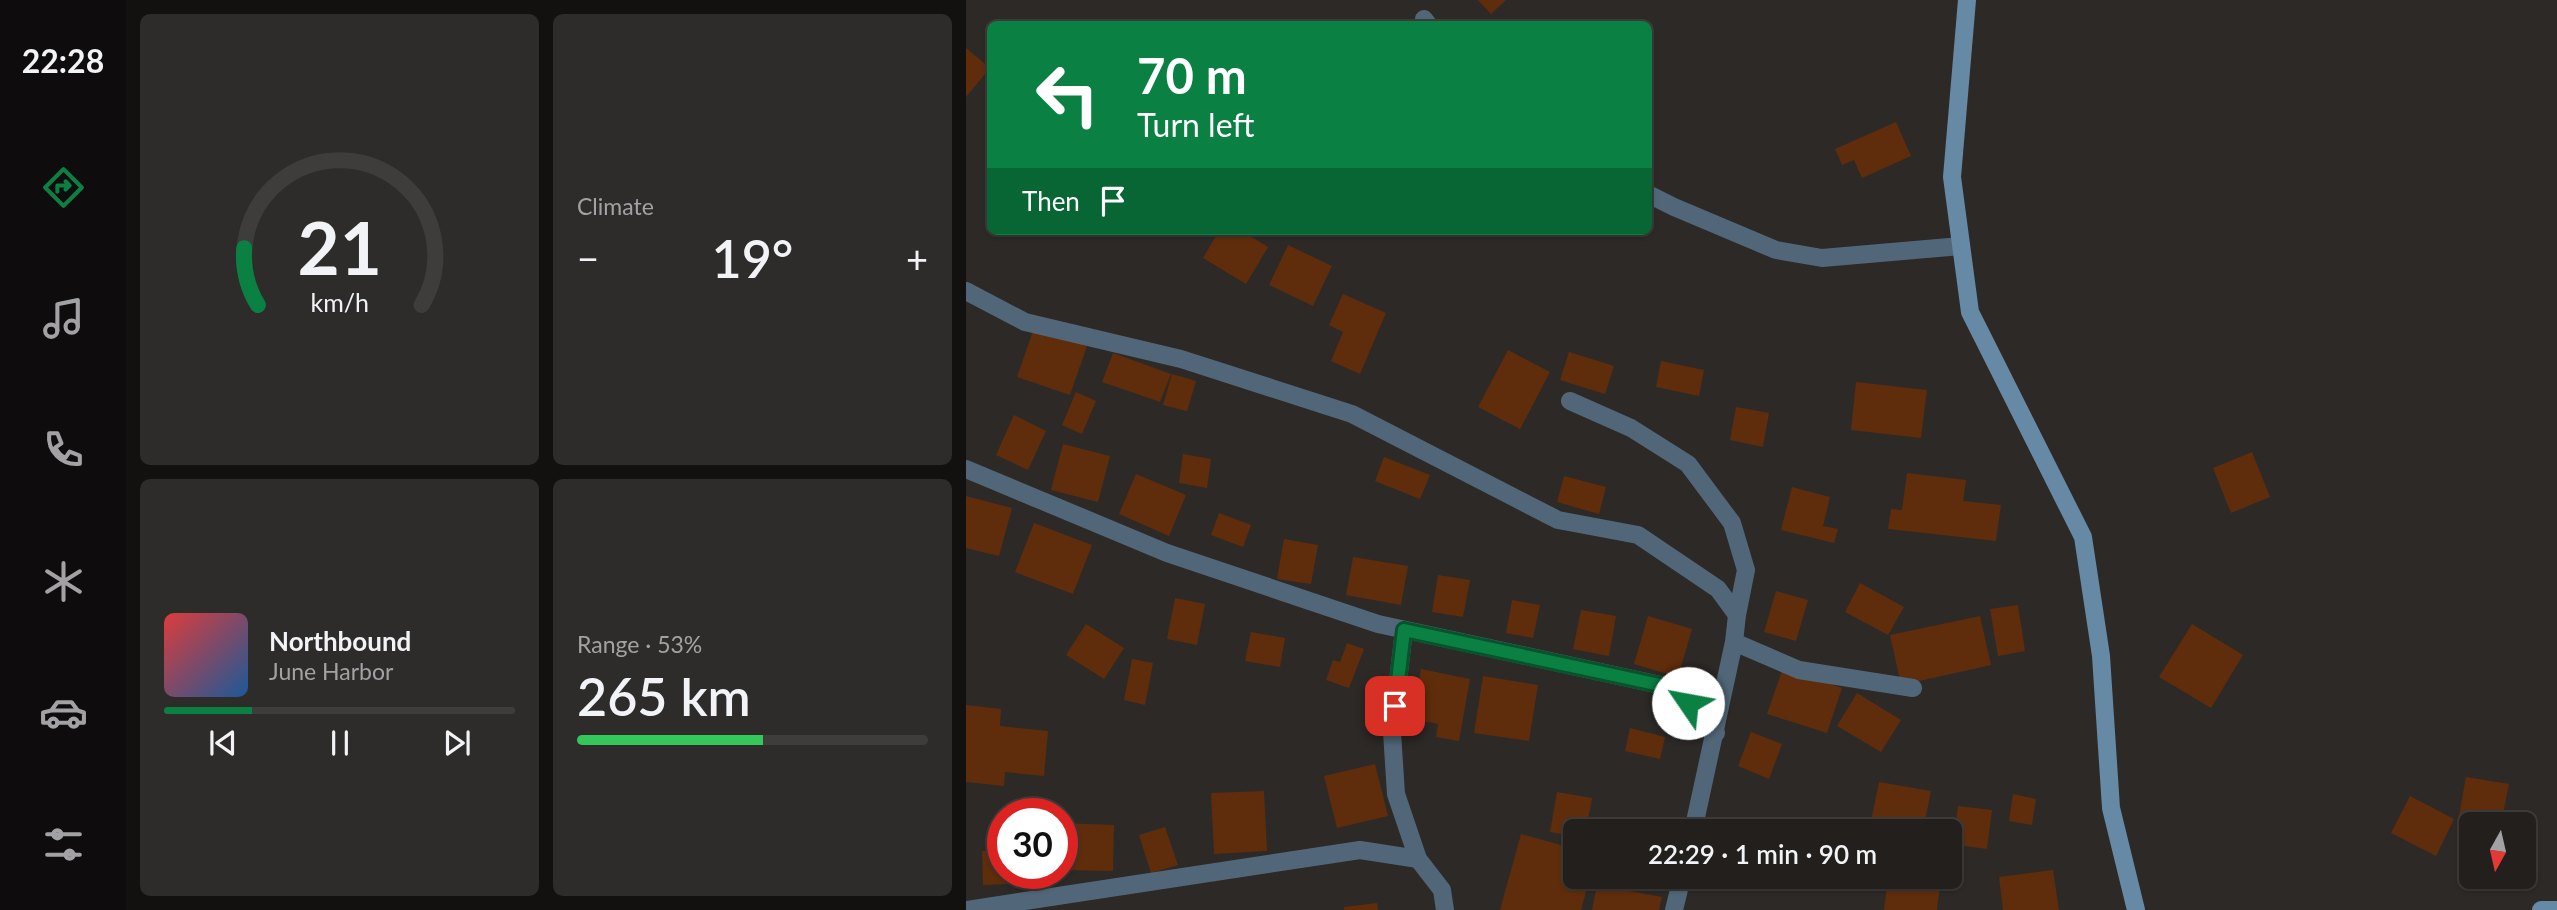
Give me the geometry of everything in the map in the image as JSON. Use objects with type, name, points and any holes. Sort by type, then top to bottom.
[{"type":"street","points":[[1967,0],[1952,177],[1970,312],[2084,537],[2101,656],[2110,808],[2137,910]]},
{"type":"street","points":[[1652,196],[1776,250],[1822,258],[1962,246]]},
{"type":"street","points":[[966,291],[1025,322],[1181,359],[1352,414],[1558,520],[1638,535],[1718,589],[1737,615]]},
{"type":"street","points":[[1570,401],[1631,428],[1688,464],[1732,523],[1745,570],[1734,642],[1696,819]]},
{"type":"street","points":[[966,469],[1167,553],[1378,624],[1674,688],[1716,733]]},
{"type":"street","points":[[1404,630],[1392,732],[1396,794],[1418,859],[1442,890],[1445,910]]},
{"type":"street","points":[[1734,642],[1799,670],[1913,688]]},
{"type":"street","points":[[966,910],[1360,850],[1418,859]]},
{"type":"street","points":[[1674,910],[1679,889]]},
{"type":"street","points":[[2541,910],[2557,910]]},
{"type":"building","points":[[1478,0],[1506,0],[1491,14]]},
{"type":"building","points":[[966,48],[987,66],[987,72],[966,97]]},
{"type":"building","points":[[1896,122],[1911,156],[1862,178],[1854,160],[1842,165],[1835,149]]},
{"type":"building","points":[[1217,235],[1248,235],[1268,247],[1246,284],[1203,258]]},
{"type":"building","points":[[1288,245],[1332,266],[1313,306],[1269,285]]},
{"type":"building","points":[[1343,294],[1386,313],[1360,374],[1331,361],[1343,332],[1329,325]]},
{"type":"building","points":[[1034,328],[1087,346],[1070,395],[1017,377]]},
{"type":"building","points":[[1508,350],[1550,372],[1520,429],[1478,407]]},
{"type":"building","points":[[1569,352],[1614,366],[1605,394],[1560,380]]},
{"type":"building","points":[[1113,353],[1171,374],[1160,402],[1102,382]]},
{"type":"building","points":[[1661,361],[1704,370],[1699,396],[1656,387]]},
{"type":"building","points":[[1172,374],[1196,381],[1187,411],[1163,405]]},
{"type":"building","points":[[1856,382],[1927,390],[1921,438],[1851,430]]},
{"type":"building","points":[[1076,392],[1096,401],[1082,434],[1062,425]]},
{"type":"building","points":[[1736,407],[1769,413],[1763,447],[1730,440]]},
{"type":"building","points":[[1014,415],[1046,431],[1028,470],[996,455]]},
{"type":"building","points":[[1063,444],[1110,456],[1098,502],[1051,490]]},
{"type":"building","points":[[2252,452],[2270,497],[2231,513],[2213,468]]},
{"type":"building","points":[[1183,454],[1211,459],[1207,488],[1179,483]]},
{"type":"building","points":[[1384,457],[1430,475],[1420,499],[1375,481]]},
{"type":"building","points":[[1907,473],[1966,480],[1963,501],[2001,505],[1996,541],[1888,529],[1891,509],[1902,510]]},
{"type":"building","points":[[1136,474],[1186,495],[1169,536],[1119,514]]},
{"type":"building","points":[[1564,476],[1606,487],[1599,514],[1557,502]]},
{"type":"building","points":[[1792,487],[1830,497],[1823,526],[1838,529],[1834,543],[1781,530]]},
{"type":"building","points":[[966,496],[1012,508],[999,556],[966,548]]},
{"type":"building","points":[[1219,513],[1251,525],[1243,547],[1211,535]]},
{"type":"building","points":[[1034,523],[1092,545],[1073,594],[1015,572]]},
{"type":"building","points":[[1284,539],[1318,545],[1311,584],[1277,579]]},
{"type":"building","points":[[1353,557],[1408,566],[1401,605],[1346,595]]},
{"type":"building","points":[[1438,575],[1470,580],[1463,617],[1432,612]]},
{"type":"building","points":[[1860,583],[1904,607],[1888,635],[1845,612]]},
{"type":"building","points":[[1776,591],[1808,600],[1796,641],[1764,632]]},
{"type":"building","points":[[1175,598],[1205,604],[1197,645],[1167,639]]},
{"type":"building","points":[[1512,600],[1540,605],[1533,638],[1506,633]]},
{"type":"building","points":[[2018,605],[2025,651],[1998,656],[1990,609]]},
{"type":"building","points":[[1581,610],[1616,616],[1609,656],[1573,649]]},
{"type":"building","points":[[1648,616],[1692,629],[1678,677],[1634,664]]},
{"type":"building","points":[[1980,616],[1991,665],[1901,685],[1890,635]]},
{"type":"building","points":[[1086,624],[1124,648],[1104,679],[1066,655]]},
{"type":"building","points":[[2192,624],[2243,655],[2211,708],[2159,677]]},
{"type":"building","points":[[1251,632],[1285,638],[1280,667],[1245,661]]},
{"type":"building","points":[[1347,643],[1364,649],[1349,688],[1326,680],[1333,660],[1340,662]]},
{"type":"building","points":[[1132,659],[1153,663],[1145,705],[1124,700]]},
{"type":"building","points":[[1783,668],[1842,688],[1827,733],[1767,714]]},
{"type":"building","points":[[1421,669],[1470,679],[1459,741],[1436,737],[1438,724],[1412,719]]},
{"type":"building","points":[[1483,676],[1538,685],[1529,741],[1474,733]]},
{"type":"building","points":[[1857,693],[1901,720],[1881,752],[1837,726]]},
{"type":"building","points":[[966,705],[1001,709],[1000,726],[1048,731],[1044,776],[1005,772],[1004,786],[966,782]]},
{"type":"building","points":[[1630,728],[1665,737],[1660,759],[1625,751]]},
{"type":"building","points":[[1751,732],[1782,744],[1769,779],[1738,766]]},
{"type":"building","points":[[1375,764],[1388,816],[1337,828],[1324,776]]},
{"type":"building","points":[[2466,777],[2509,784],[2503,812],[2460,812]]},
{"type":"building","points":[[1879,782],[1931,791],[1925,819],[1871,819]]},
{"type":"building","points":[[1264,791],[1267,851],[1214,854],[1211,793]]},
{"type":"building","points":[[1557,792],[1592,798],[1588,819],[1563,819],[1563,834],[1550,832]]},
{"type":"building","points":[[2013,794],[2036,799],[2032,825],[2009,821]]},
{"type":"building","points":[[2410,796],[2454,819],[2436,856],[2391,833]]},
{"type":"building","points":[[1958,806],[1992,810],[1987,849],[1962,846],[1962,819],[1956,819]]},
{"type":"building","points":[[1078,824],[1114,825],[1113,871],[1078,870]]},
{"type":"building","points":[[1165,827],[1178,865],[1151,873],[1139,835]]},
{"type":"building","points":[[1521,834],[1563,846],[1563,889],[1587,889],[1581,910],[1500,910]]},
{"type":"building","points":[[982,851],[987,851],[987,885],[983,885]]},
{"type":"building","points":[[2053,870],[2059,910],[2003,910],[1999,877]]},
{"type":"building","points":[[1596,889],[1619,889],[1662,897],[1659,910],[1592,910]]},
{"type":"building","points":[[1887,889],[1940,889],[1937,910],[1884,910]]},
{"type":"building","points":[[1377,903],[1378,910],[1344,910],[1344,907]]},
{"type":"route","points":[[1395,706],[1404,630],[1674,688],[1688,703]]}]
